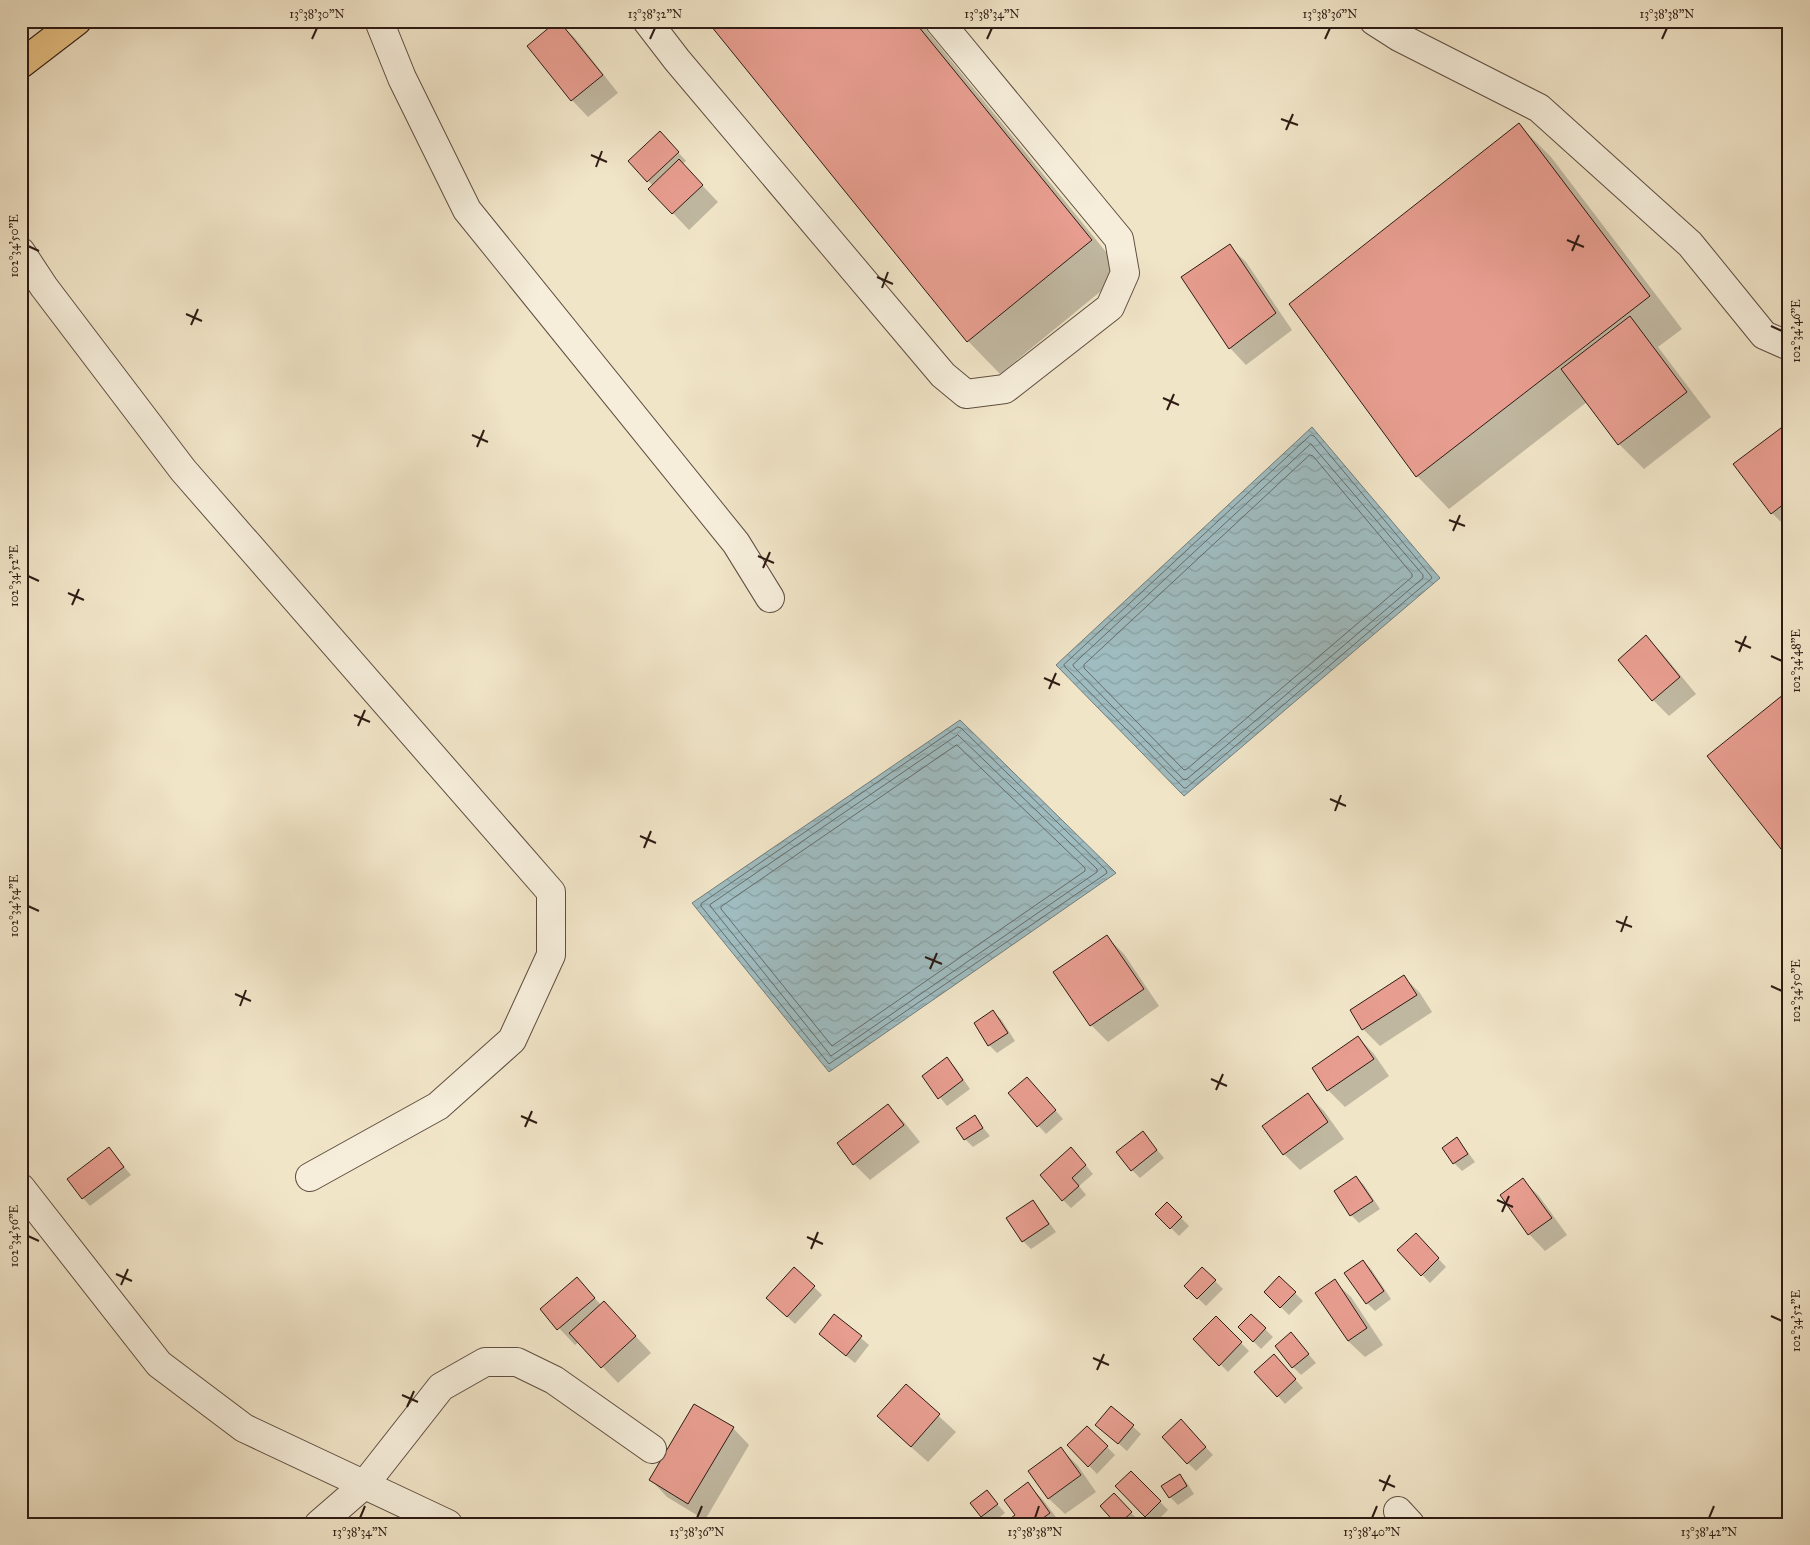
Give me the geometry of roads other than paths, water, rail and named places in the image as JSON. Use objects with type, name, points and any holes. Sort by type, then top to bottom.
[{"type":"highway","points":[[21,64],[77,21]]},
{"type":"street","points":[[380,21],[402,78],[467,210],[736,543],[770,598]]},
{"type":"street","points":[[647,21],[684,68],[943,375],[966,394],[1005,390],[1110,307],[1125,273],[1119,239],[939,21]]},
{"type":"street","points":[[1374,21],[1399,37],[1539,108],[1690,244],[1764,335],[1789,346]]},
{"type":"street","points":[[21,252],[44,287],[183,470],[551,892],[551,955],[512,1040],[438,1106],[310,1177]]},
{"type":"street","points":[[21,1188],[159,1364],[244,1428],[448,1524]]},
{"type":"street","points":[[319,1524],[364,1486],[441,1387],[485,1362],[517,1362],[554,1380],[652,1449]]},
{"type":"water","points":[[1312,427],[1440,578],[1184,796],[1056,665]]},
{"type":"water","points":[[960,720],[1116,873],[829,1072],[692,903]]}]
